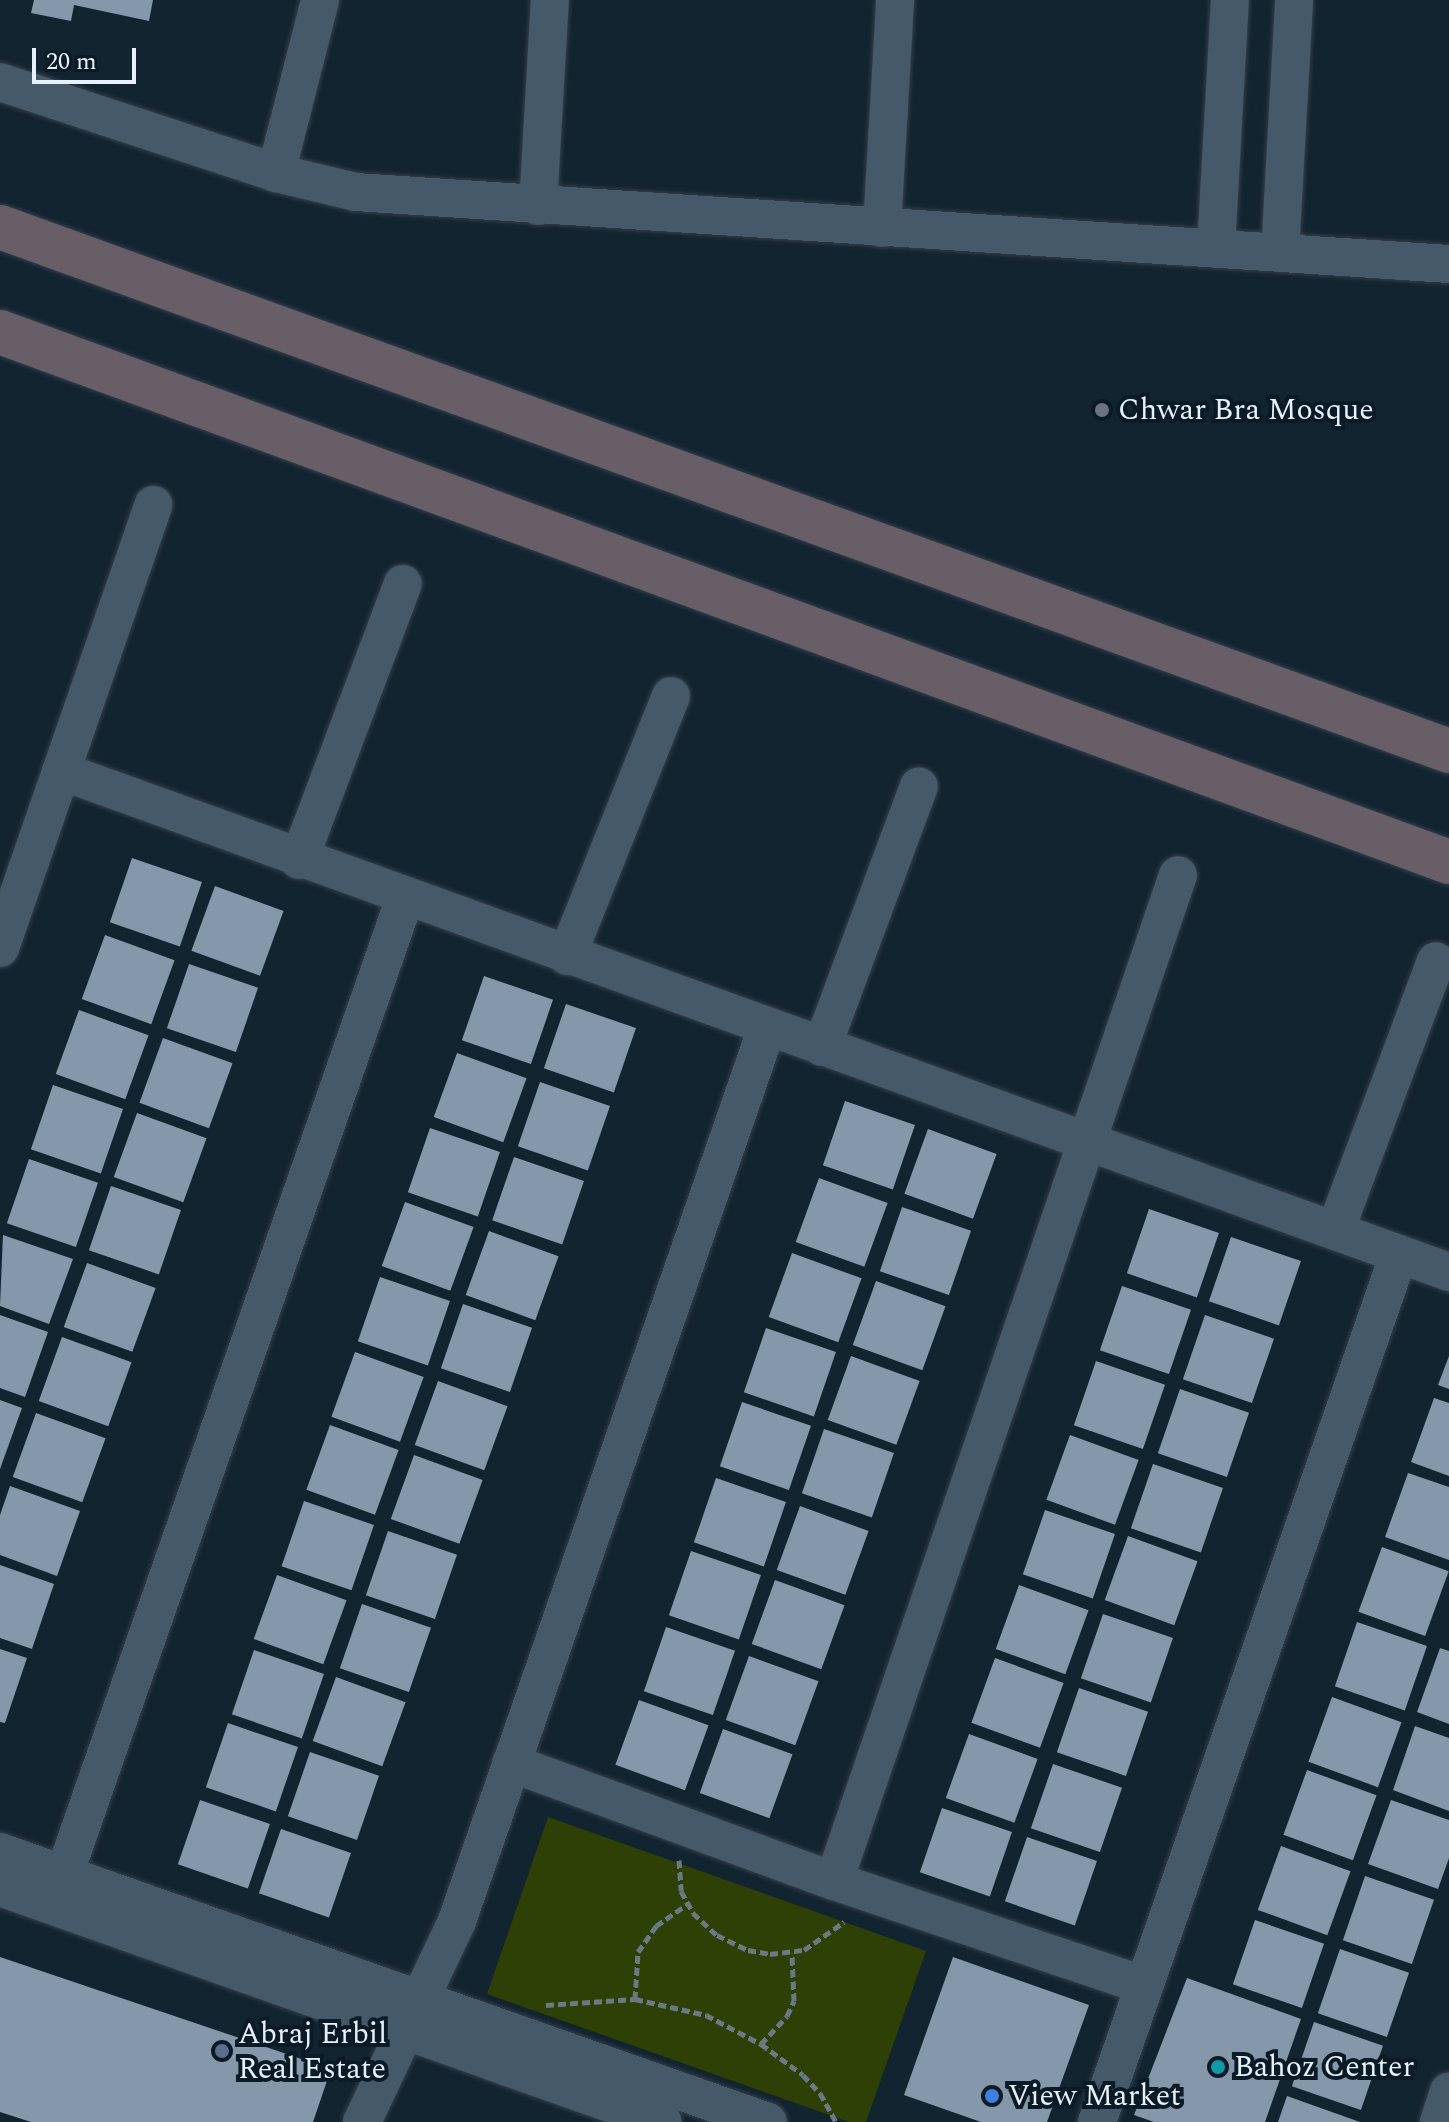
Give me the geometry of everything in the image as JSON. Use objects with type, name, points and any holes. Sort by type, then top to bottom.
[{"type":"street","points":[[276,173],[320,0]]},
{"type":"street","points":[[538,206],[550,0]]},
{"type":"street","points":[[882,228],[895,0]]},
{"type":"street","points":[[1216,249],[1230,0]]},
{"type":"street","points":[[1280,253],[1294,0]]},
{"type":"street","points":[[0,82],[276,173],[356,192],[1449,264]]},
{"type":"street","points":[[0,227],[1449,751]]},
{"type":"street","points":[[0,332],[1449,862]]},
{"type":"street","points":[[0,948],[153,505]]},
{"type":"street","points":[[299,860],[403,584]]},
{"type":"street","points":[[567,956],[671,696]]},
{"type":"street","points":[[61,771],[299,860],[1449,1272]]},
{"type":"street","points":[[822,1047],[919,786]]},
{"type":"street","points":[[850,1886],[1086,1142],[1178,875]]},
{"type":"street","points":[[64,1875],[405,898]]},
{"type":"street","points":[[1335,1231],[1436,961]]},
{"type":"street","points":[[362,2122],[457,1921],[767,1028]]},
{"type":"street","points":[[1097,2122],[1399,1254]]},
{"type":"street","points":[[511,1763],[850,1886],[1143,1985]]},
{"type":"street","points":[[0,1852],[64,1875],[663,2122]]},
{"type":"street","points":[[0,1887],[411,2017],[506,2032],[768,2122]]},
{"type":"street","points":[[1439,2122],[1449,2092]]},
{"type":"path","points":[[686,1827],[678,1876],[687,1904],[703,1924],[731,1943],[759,1953],[792,1953],[834,1934],[850,1886]]},
{"type":"path","points":[[635,1999],[638,1952],[656,1926],[687,1904]]},
{"type":"path","points":[[761,2044],[787,2016],[794,2001],[792,1953]]},
{"type":"path","points":[[506,2032],[537,2007],[635,1999],[706,2015],[761,2044],[820,2093],[836,2122]]},
{"type":"green space","points":[[548,1817],[926,1951],[866,2122],[849,2122],[487,1994]]},
{"type":"building","points":[[34,0],[153,0],[149,21],[74,5],[71,21],[31,13]]},
{"type":"building","points":[[132,858],[202,882],[180,946],[110,922]]},
{"type":"building","points":[[215,886],[284,911],[260,976],[191,951]]},
{"type":"building","points":[[105,935],[175,960],[151,1024],[82,999]]},
{"type":"building","points":[[189,964],[258,988],[236,1052],[167,1028]]},
{"type":"building","points":[[484,976],[553,1000],[531,1064],[462,1040]]},
{"type":"building","points":[[566,1004],[636,1028],[614,1092],[544,1068]]},
{"type":"building","points":[[79,1010],[149,1035],[125,1099],[56,1074]]},
{"type":"building","points":[[163,1038],[233,1063],[209,1128],[139,1103]]},
{"type":"building","points":[[457,1053],[527,1078],[503,1142],[434,1117]]},
{"type":"building","points":[[540,1082],[610,1106],[588,1170],[518,1146]]},
{"type":"building","points":[[53,1085],[123,1109],[101,1173],[31,1149]]},
{"type":"building","points":[[845,1101],[915,1125],[893,1189],[823,1165]]},
{"type":"building","points":[[137,1113],[207,1138],[183,1202],[114,1177]]},
{"type":"building","points":[[430,1128],[500,1152],[478,1216],[408,1192]]},
{"type":"building","points":[[928,1129],[997,1154],[973,1219],[904,1194]]},
{"type":"building","points":[[514,1157],[584,1181],[562,1244],[492,1220]]},
{"type":"building","points":[[29,1159],[98,1183],[76,1247],[7,1223]]},
{"type":"building","points":[[819,1178],[888,1203],[864,1267],[796,1242]]},
{"type":"building","points":[[111,1186],[181,1210],[159,1274],[89,1250]]},
{"type":"building","points":[[405,1202],[474,1227],[450,1291],[382,1266]]},
{"type":"building","points":[[902,1207],[971,1231],[949,1295],[880,1271]]},
{"type":"building","points":[[1149,1209],[1219,1233],[1197,1297],[1127,1273]]},
{"type":"building","points":[[489,1231],[559,1256],[535,1320],[466,1295]]},
{"type":"building","points":[[3,1235],[73,1259],[49,1324],[0,1306]]},
{"type":"building","points":[[1231,1237],[1301,1261],[1279,1325],[1209,1301]]},
{"type":"building","points":[[792,1253],[862,1278],[838,1342],[769,1317]]},
{"type":"building","points":[[87,1263],[156,1288],[132,1352],[64,1327]]},
{"type":"building","points":[[380,1277],[450,1301],[428,1365],[358,1341]]},
{"type":"building","points":[[876,1281],[946,1306],[922,1370],[853,1345]]},
{"type":"building","points":[[1122,1286],[1191,1310],[1169,1374],[1100,1350]]},
{"type":"building","points":[[463,1304],[532,1328],[510,1392],[441,1368]]},
{"type":"building","points":[[0,1315],[48,1332],[25,1397],[0,1388]]},
{"type":"building","points":[[1205,1315],[1274,1339],[1252,1403],[1183,1379]]},
{"type":"building","points":[[766,1328],[836,1352],[814,1416],[744,1392]]},
{"type":"building","points":[[62,1337],[132,1362],[108,1426],[39,1401]]},
{"type":"building","points":[[355,1352],[424,1377],[400,1442],[331,1417]]},
{"type":"building","points":[[851,1356],[920,1381],[896,1445],[828,1420]]},
{"type":"building","points":[[1449,1356],[1449,1389],[1438,1385]]},
{"type":"building","points":[[1096,1361],[1165,1385],[1143,1449],[1074,1425]]},
{"type":"building","points":[[438,1381],[508,1406],[484,1470],[415,1445]]},
{"type":"building","points":[[1180,1389],[1249,1413],[1227,1477],[1158,1453]]},
{"type":"building","points":[[1434,1398],[1449,1403],[1449,1476],[1411,1462]]},
{"type":"building","points":[[0,1400],[22,1408],[0,1469]]},
{"type":"building","points":[[742,1402],[811,1426],[789,1490],[720,1466]]},
{"type":"building","points":[[36,1413],[106,1438],[82,1502],[13,1477]]},
{"type":"building","points":[[330,1425],[399,1450],[375,1515],[306,1490]]},
{"type":"building","points":[[824,1429],[894,1453],[872,1517],[802,1493]]},
{"type":"building","points":[[1070,1435],[1139,1460],[1115,1525],[1046,1500]]},
{"type":"building","points":[[414,1455],[483,1480],[459,1544],[391,1519]]},
{"type":"building","points":[[1153,1464],[1223,1488],[1201,1552],[1131,1528]]},
{"type":"building","points":[[1408,1473],[1449,1487],[1449,1560],[1385,1537]]},
{"type":"building","points":[[716,1478],[786,1502],[764,1566],[694,1542]]},
{"type":"building","points":[[10,1486],[80,1511],[57,1576],[0,1555],[0,1515]]},
{"type":"building","points":[[304,1501],[374,1525],[352,1590],[282,1566]]},
{"type":"building","points":[[800,1506],[869,1531],[845,1595],[777,1570]]},
{"type":"building","points":[[1045,1510],[1115,1534],[1093,1598],[1023,1574]]},
{"type":"building","points":[[388,1531],[457,1555],[435,1619],[366,1595]]},
{"type":"building","points":[[1128,1536],[1198,1561],[1174,1625],[1105,1600]]},
{"type":"building","points":[[1382,1547],[1449,1571],[1425,1636],[1358,1612]]},
{"type":"building","points":[[691,1551],[761,1575],[739,1639],[669,1615]]},
{"type":"building","points":[[0,1565],[54,1584],[32,1649],[0,1638]]},
{"type":"building","points":[[277,1575],[347,1600],[323,1664],[254,1639]]},
{"type":"building","points":[[775,1580],[845,1605],[821,1669],[752,1644]]},
{"type":"building","points":[[1019,1585],[1089,1610],[1065,1674],[996,1649]]},
{"type":"building","points":[[362,1604],[431,1628],[409,1692],[340,1668]]},
{"type":"building","points":[[1103,1614],[1173,1638],[1151,1702],[1081,1678]]},
{"type":"building","points":[[1357,1622],[1427,1646],[1405,1710],[1335,1686]]},
{"type":"building","points":[[666,1627],[735,1651],[713,1715],[644,1691]]},
{"type":"building","points":[[1440,1648],[1449,1651],[1449,1724],[1417,1712]]},
{"type":"building","points":[[0,1649],[27,1658],[5,1723],[0,1722]]},
{"type":"building","points":[[254,1650],[324,1674],[302,1738],[232,1714]]},
{"type":"building","points":[[749,1656],[819,1681],[795,1745],[726,1720]]},
{"type":"building","points":[[995,1658],[1064,1683],[1040,1748],[971,1723]]},
{"type":"building","points":[[336,1677],[406,1702],[382,1766],[313,1741]]},
{"type":"building","points":[[1079,1688],[1148,1712],[1126,1776],[1057,1752]]},
{"type":"building","points":[[1332,1697],[1402,1722],[1378,1787],[1308,1762]]},
{"type":"building","points":[[639,1700],[709,1725],[685,1790],[615,1765]]},
{"type":"building","points":[[228,1723],[298,1747],[276,1811],[206,1787]]},
{"type":"building","points":[[1415,1726],[1449,1738],[1449,1811],[1393,1790]]},
{"type":"building","points":[[723,1729],[793,1754],[769,1818],[700,1793]]},
{"type":"building","points":[[969,1734],[1038,1759],[1014,1823],[946,1798]]},
{"type":"building","points":[[310,1752],[379,1776],[357,1840],[288,1816]]},
{"type":"building","points":[[1053,1764],[1122,1788],[1100,1852],[1031,1828]]},
{"type":"building","points":[[1307,1770],[1377,1795],[1353,1860],[1283,1835]]},
{"type":"building","points":[[200,1800],[270,1824],[248,1888],[178,1864]]},
{"type":"building","points":[[1391,1800],[1449,1820],[1449,1858],[1438,1889],[1368,1864]]},
{"type":"building","points":[[942,1808],[1012,1832],[990,1896],[920,1872]]},
{"type":"building","points":[[281,1829],[351,1853],[329,1917],[259,1893]]},
{"type":"building","points":[[1027,1837],[1097,1861],[1075,1925],[1005,1901]]},
{"type":"building","points":[[1281,1846],[1351,1871],[1327,1935],[1258,1910]]},
{"type":"building","points":[[1365,1876],[1434,1900],[1412,1964],[1343,1940]]},
{"type":"building","points":[[1255,1920],[1324,1944],[1302,2008],[1233,1984]]},
{"type":"building","points":[[1340,1949],[1409,1973],[1387,2037],[1318,2013]]},
{"type":"building","points":[[0,1957],[331,2069],[313,2122],[31,2122],[0,2112]]},
{"type":"building","points":[[953,1957],[1089,2005],[1047,2122],[981,2122],[904,2095]]},
{"type":"building","name":"Bahoz Center","points":[[1187,1978],[1301,2019],[1265,2122],[1154,2122],[1134,2115]]},
{"type":"building","points":[[1314,2022],[1383,2046],[1361,2110],[1292,2086]]},
{"type":"building","points":[[1287,2096],[1360,2122],[1278,2122]]},
{"type":"place","name":"Chwar Bra Mosque","points":[[1102,410]]},
{"type":"place","name":"Abraj Erbil Real Estate","points":[[222,2051]]},
{"type":"place","name":"Bahoz Center","points":[[1218,2067]]},
{"type":"place","name":"View Market","points":[[992,2096]]}]
